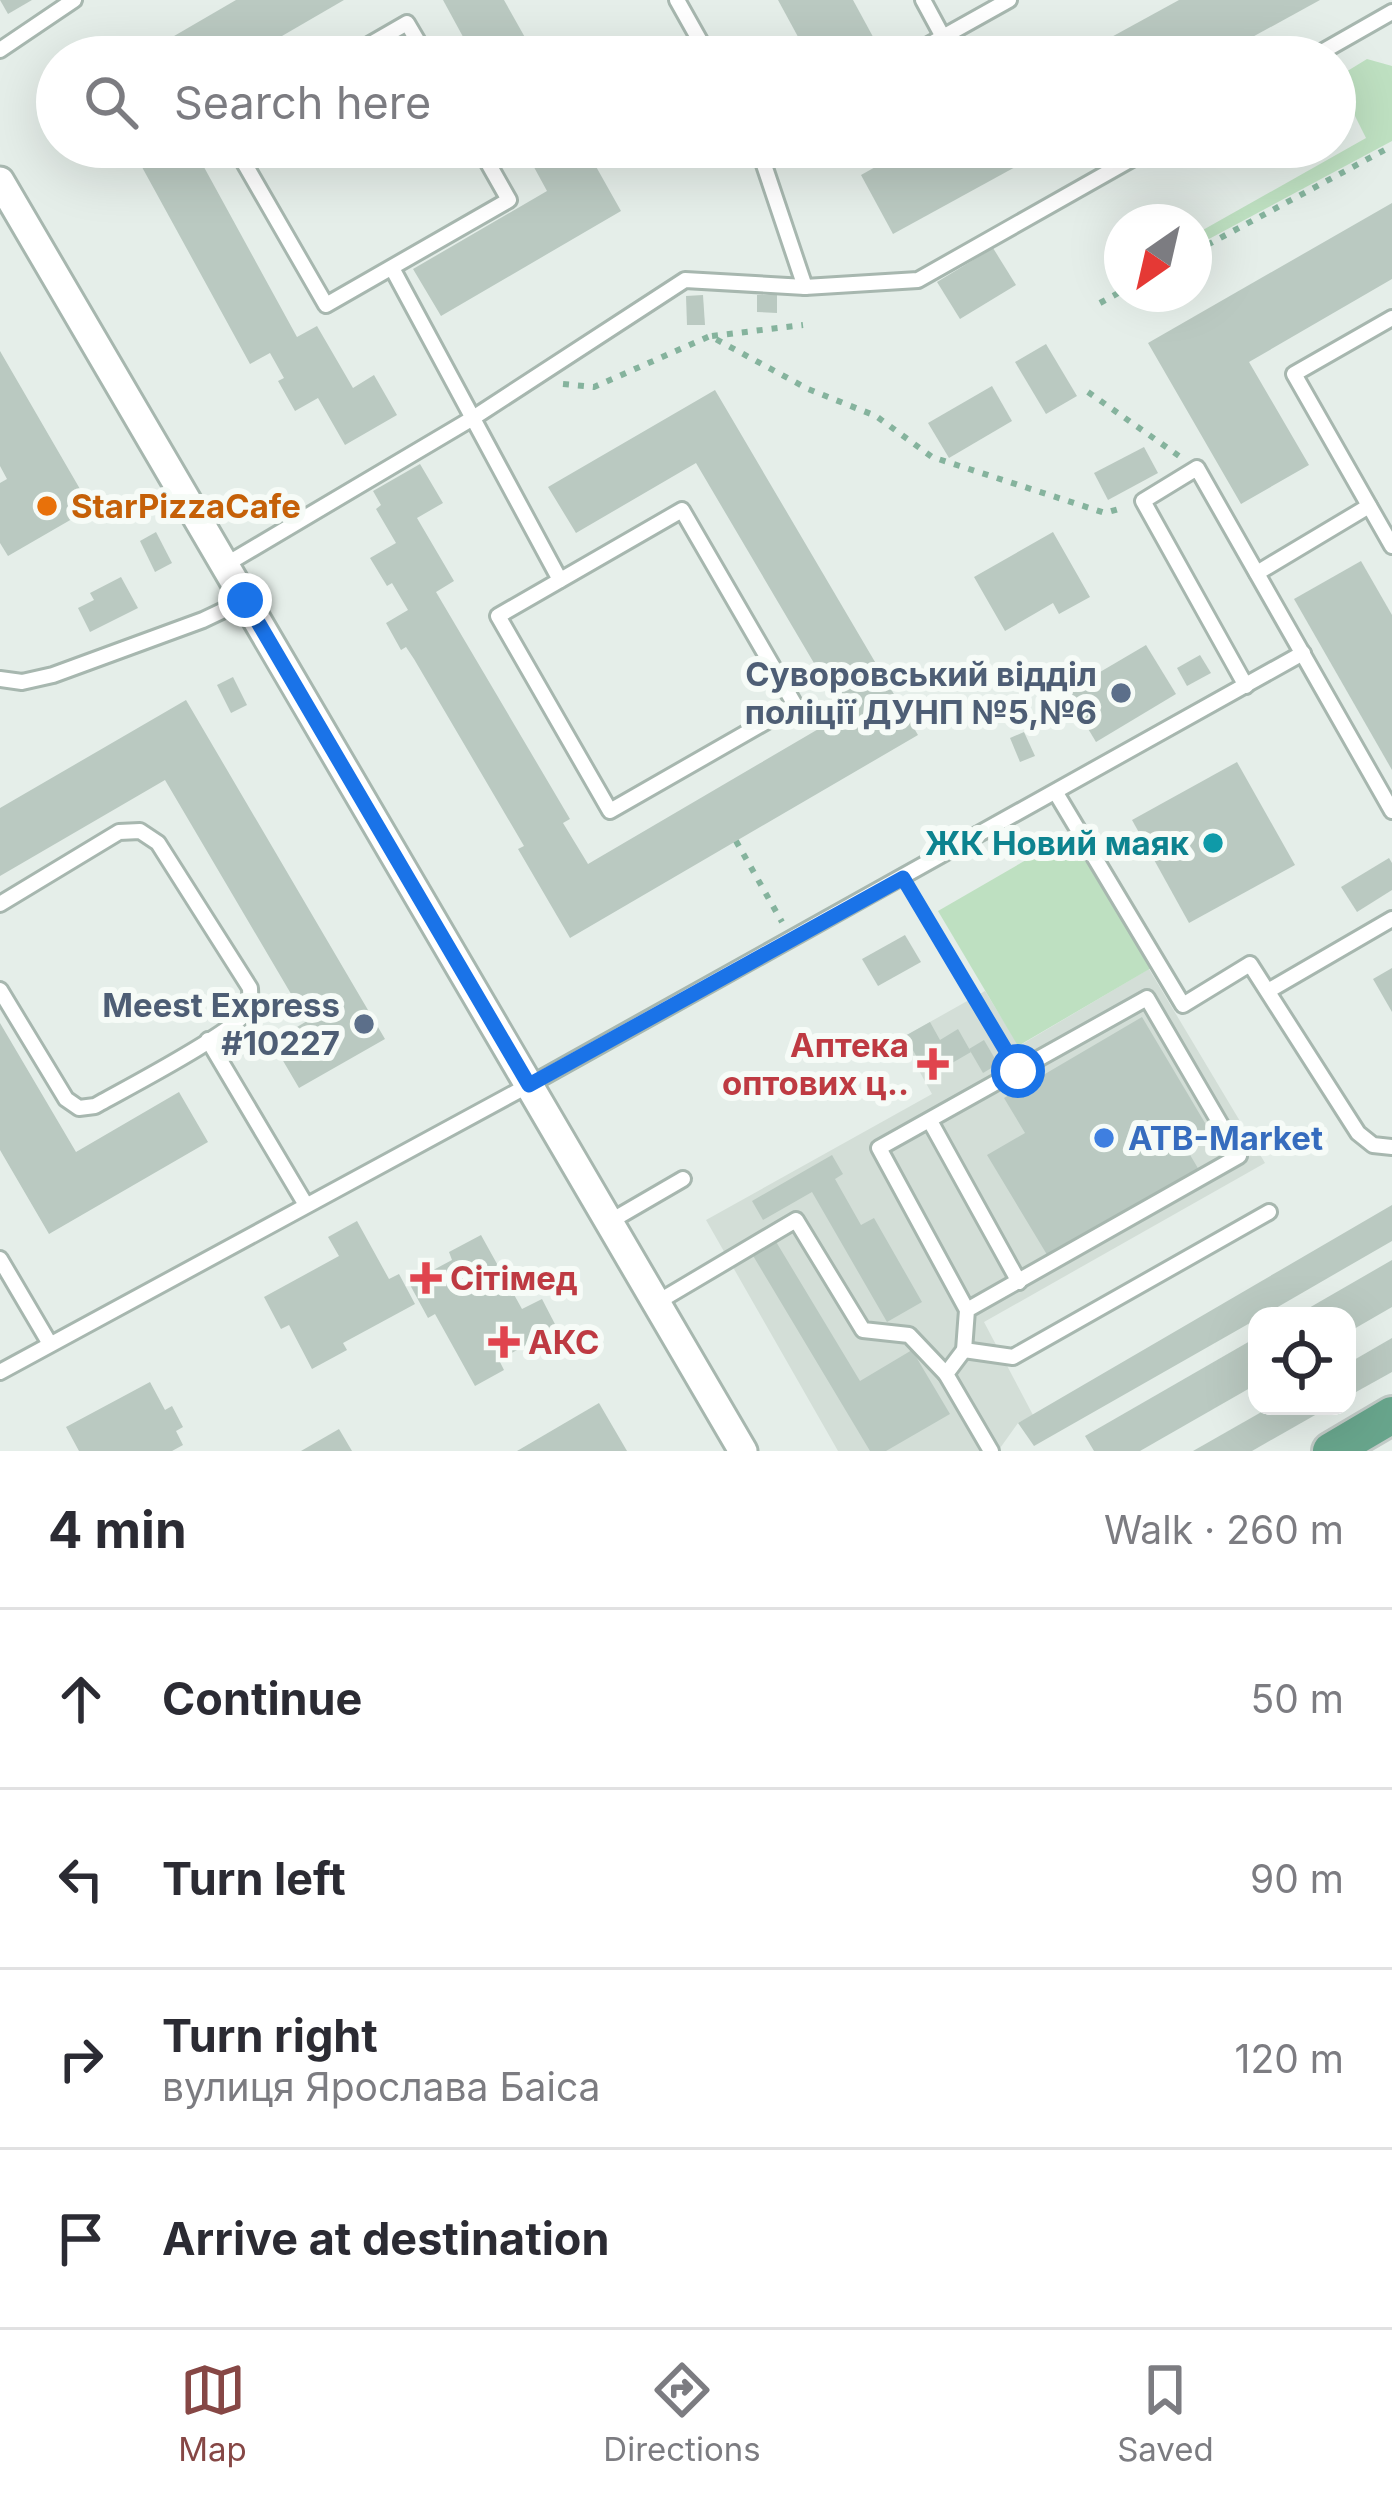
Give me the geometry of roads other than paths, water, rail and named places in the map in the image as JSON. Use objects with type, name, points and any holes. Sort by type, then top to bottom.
[{"type":"main road","points":[[1331,1451],[1392,1415]]},
{"type":"street","points":[[0,182],[742,1451]]},
{"type":"lane","points":[[0,50],[74,0]]},
{"type":"lane","points":[[677,0],[697,36]]},
{"type":"lane","points":[[923,0],[943,36]]},
{"type":"lane","points":[[947,36],[1010,0]]},
{"type":"lane","points":[[1349,36],[1392,12]]},
{"type":"lane","points":[[384,36],[407,23],[415,36]]},
{"type":"lane","points":[[247,168],[326,305],[509,200],[491,168]]},
{"type":"lane","points":[[765,168],[805,287]]},
{"type":"lane","points":[[225,566],[473,418],[685,280],[805,287],[918,280],[1116,168]]},
{"type":"lane","points":[[392,268],[560,580]]},
{"type":"lane","points":[[1392,318],[1294,374],[1392,546]]},
{"type":"lane","points":[[1246,686],[1142,502],[1197,468],[1392,811]]},
{"type":"lane","points":[[1257,573],[1369,506]]},
{"type":"lane","points":[[682,510],[795,705],[610,811],[498,616],[560,580],[682,510]]},
{"type":"lane","points":[[0,679],[22,682],[53,675],[245,600]]},
{"type":"lane","points":[[0,1372],[529,1085],[1303,653]]},
{"type":"lane","points":[[1056,793],[1183,1005],[1250,964],[1358,1133],[1373,1145],[1392,1147]]},
{"type":"lane","points":[[0,904],[119,832],[140,831],[158,843],[250,988],[251,1006],[208,1040],[95,1106],[79,1108],[66,1099],[0,990]]},
{"type":"lane","points":[[1268,992],[1392,919]]},
{"type":"lane","points":[[946,1374],[964,1350],[967,1310],[878,1148],[1147,998],[1239,1156],[967,1310]]},
{"type":"lane","points":[[208,1040],[306,1204]]},
{"type":"lane","points":[[930,1120],[1018,1282]]},
{"type":"lane","points":[[609,1222],[682,1179]]},
{"type":"lane","points":[[964,1350],[1013,1357],[1268,1212]]},
{"type":"lane","points":[[656,1303],[796,1220],[863,1330],[909,1335],[946,1374],[991,1451]]},
{"type":"lane","points":[[0,1258],[50,1344]]},
{"type":"place","name":"StarPizzaCafe","points":[[47,506]]},
{"type":"place","name":"Суворовський відділ поліції ДУНП №5,№6","points":[[1121,693]]},
{"type":"place","name":"ЖК Новий маяк","points":[[1213,843]]},
{"type":"place","name":"Meest Express #10227","points":[[364,1024]]},
{"type":"place","name":"Аптека оптових ц‥","points":[[933,1064]]},
{"type":"place","name":"ATB-Market","points":[[1104,1138]]},
{"type":"place","name":"Сітімед","points":[[426,1278]]},
{"type":"place","name":"АКС","points":[[504,1342]]}]
